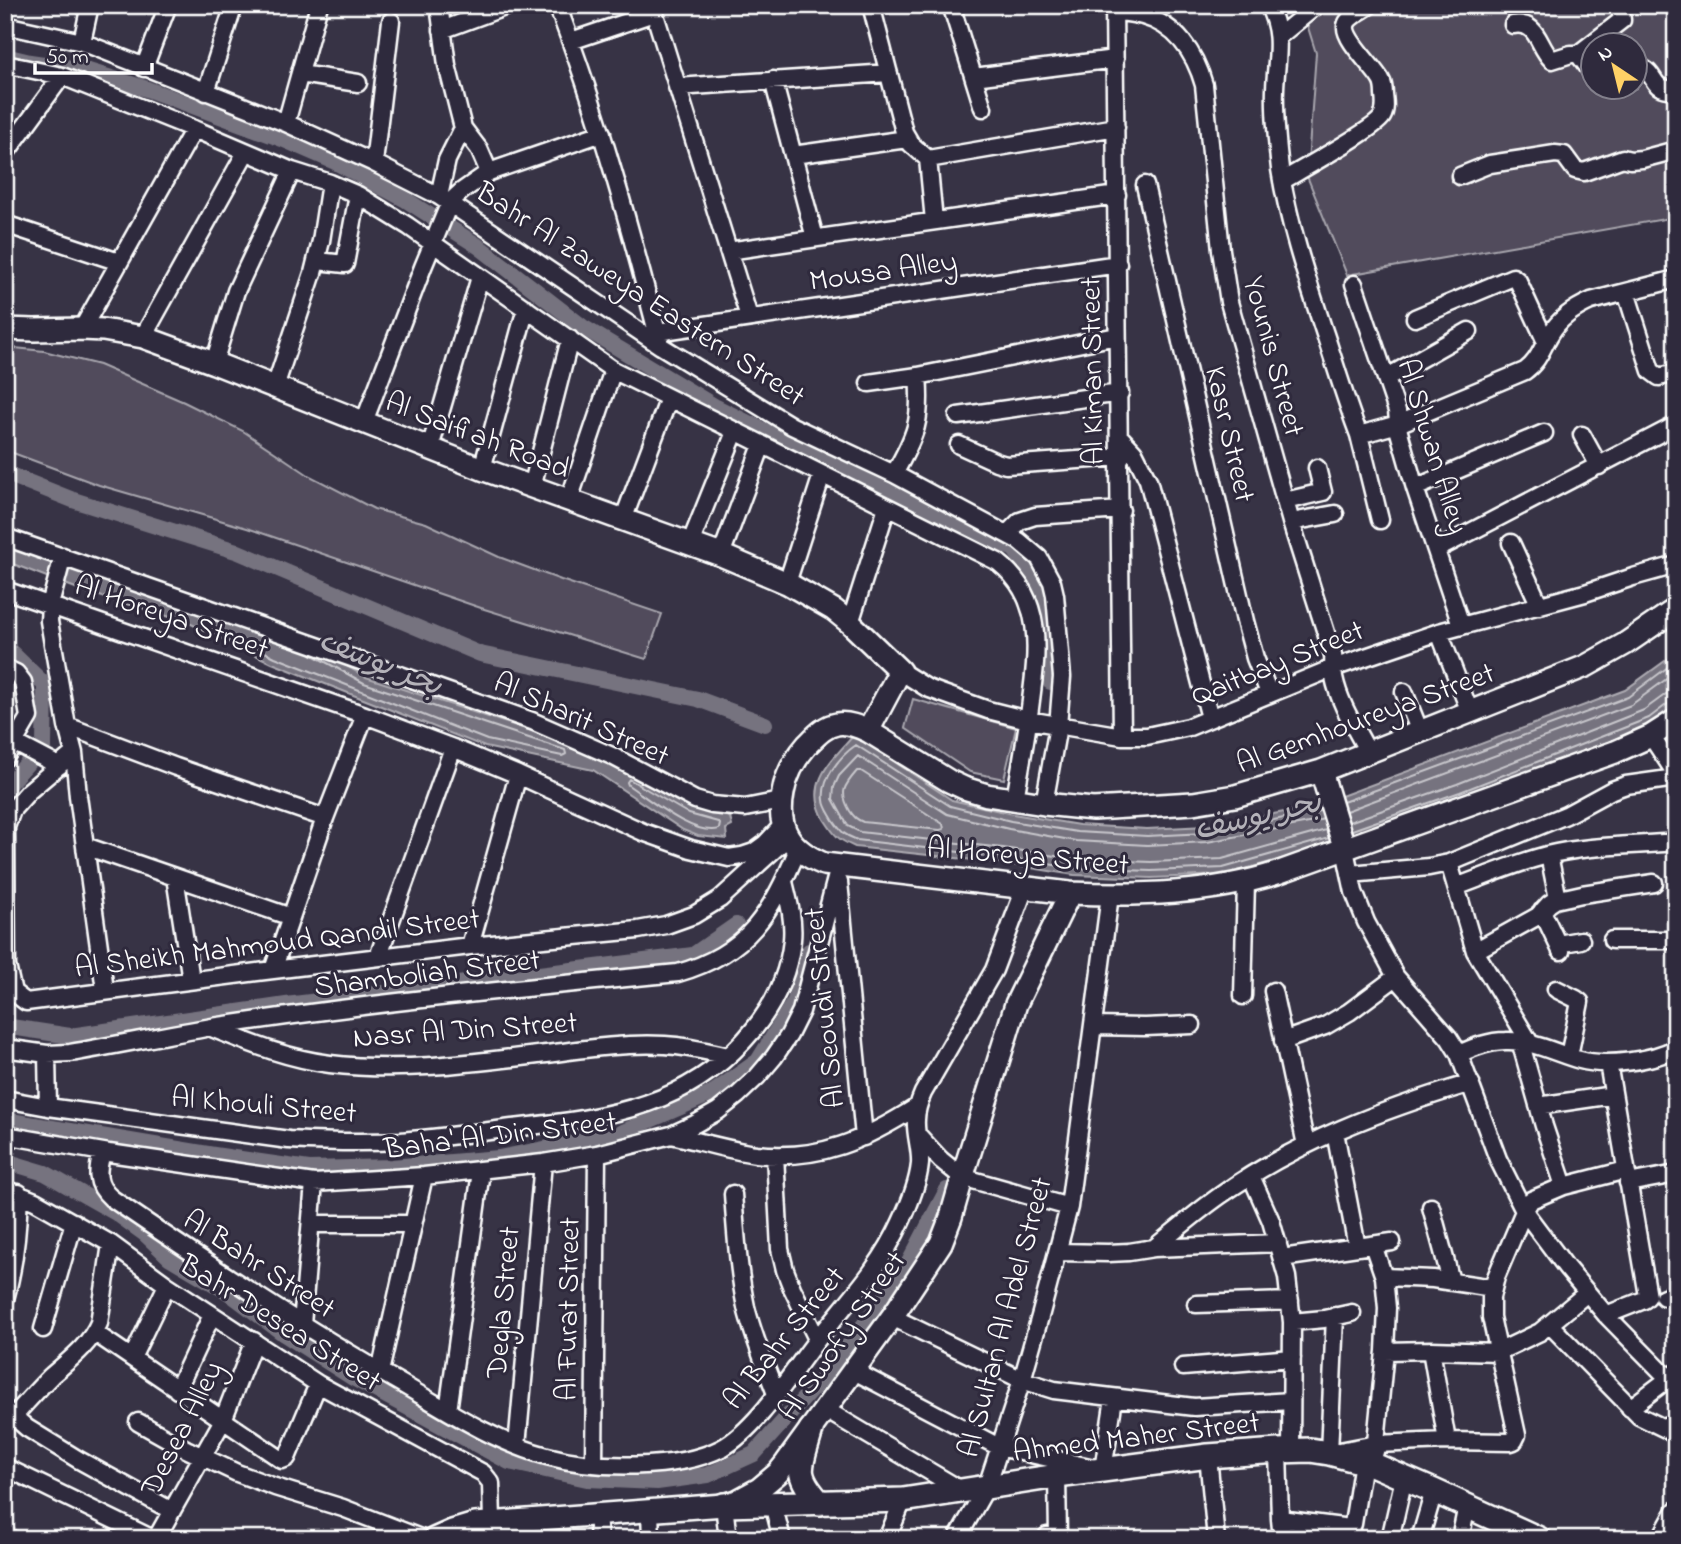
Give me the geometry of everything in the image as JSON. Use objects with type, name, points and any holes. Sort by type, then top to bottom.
[{"type":"main road","points":[[811,1430],[801,1473],[803,1482],[820,1503]]},
{"type":"main road","name":"Ahmed Maher Street","points":[[724,1504],[904,1500],[1208,1456],[1284,1450],[1371,1457],[1404,1478],[1535,1538]]},
{"type":"street","points":[[82,42],[90,5]]},
{"type":"street","points":[[144,68],[168,5]]},
{"type":"street","points":[[206,92],[234,5]]},
{"type":"street","points":[[286,124],[319,5]]},
{"type":"street","points":[[439,5],[447,65],[463,128],[479,149],[489,172]]},
{"type":"street","points":[[442,30],[510,5]]},
{"type":"street","points":[[557,5],[601,133],[659,339]]},
{"type":"street","points":[[871,5],[907,139],[928,159],[934,221]]},
{"type":"street","points":[[951,5],[983,108]]},
{"type":"street","points":[[1268,5],[1278,37],[1275,89],[1282,181],[1296,246],[1359,435],[1380,520]]},
{"type":"street","points":[[1278,37],[1317,5]]},
{"type":"street","points":[[1282,181],[1381,119],[1385,106],[1383,83],[1350,40],[1346,28],[1347,23],[1370,5]]},
{"type":"street","points":[[1513,25],[1522,24],[1532,28],[1552,60],[1578,54],[1622,20],[1620,5]]},
{"type":"street","name":"Al Kiman Street","points":[[1114,8],[1122,736]]},
{"type":"street","name":"Younis Street","points":[[1114,8],[1157,21],[1171,30],[1183,41],[1200,69],[1204,85],[1221,250],[1236,328],[1291,522],[1333,655],[1336,684],[1368,752]]},
{"type":"street","points":[[571,41],[653,9],[749,317]]},
{"type":"street","points":[[374,163],[391,22]]},
{"type":"street","name":"Bahr Al Zaweya Eastern Street","points":[[5,25],[82,42],[286,124],[374,163],[445,199],[792,426],[894,474],[1019,541],[1039,558],[1052,582],[1062,664],[1058,726],[1044,804]]},
{"type":"street","points":[[974,77],[1115,59]]},
{"type":"street","name":"Bahr Al Zaweya Eastern Street","points":[[7,67],[62,76],[194,128],[292,171],[358,195],[400,220],[612,370],[998,562],[1017,581],[1030,604],[1036,639],[1036,661],[1015,800]]},
{"type":"street","points":[[677,87],[888,73]]},
{"type":"street","points":[[300,74],[358,83]]},
{"type":"street","points":[[1650,75],[1664,90],[1676,89]]},
{"type":"street","points":[[5,154],[62,76]]},
{"type":"street","points":[[773,80],[815,238]]},
{"type":"street","points":[[928,159],[1116,127]]},
{"type":"street","points":[[82,329],[194,128]]},
{"type":"street","points":[[364,422],[432,244],[445,199],[447,160],[463,128]]},
{"type":"street","points":[[445,199],[489,172],[601,133]]},
{"type":"street","points":[[793,155],[907,139]]},
{"type":"street","points":[[1460,176],[1490,164],[1555,154],[1564,155],[1575,170],[1584,172],[1623,158],[1642,159],[1676,150]]},
{"type":"street","points":[[144,337],[246,152]]},
{"type":"street","points":[[214,363],[236,291],[292,171]]},
{"type":"street","points":[[275,387],[317,261],[330,183]]},
{"type":"street","name":"Kasr Street","points":[[1145,185],[1245,621],[1255,658],[1269,693]]},
{"type":"street","points":[[317,261],[345,264],[358,195]]},
{"type":"street","points":[[728,251],[1117,195]]},
{"type":"street","points":[[5,224],[120,262]]},
{"type":"street","name":"Mousa Alley","points":[[659,339],[749,317],[1118,264]]},
{"type":"street","points":[[430,448],[480,277]]},
{"type":"street","points":[[1415,318],[1510,277],[1518,281],[1546,342]]},
{"type":"street","points":[[1359,435],[1398,424],[1525,371],[1538,358],[1560,321],[1579,306],[1676,279]]},
{"type":"street","name":"Al Shwan Alley","points":[[1354,284],[1396,411],[1415,488],[1461,625]]},
{"type":"street","points":[[1626,292],[1651,371],[1659,377],[1676,373]]},
{"type":"street","points":[[482,468],[526,308]]},
{"type":"street","name":"Al Saifiah Road","points":[[5,329],[103,330],[144,337],[532,487],[720,555],[787,583],[834,610],[900,671]]},
{"type":"street","points":[[1386,378],[1469,331]]},
{"type":"street","points":[[869,383],[918,376],[1117,336]]},
{"type":"street","points":[[532,487],[570,339]]},
{"type":"street","points":[[569,500],[612,370]]},
{"type":"street","points":[[894,474],[916,429],[920,411],[918,376]]},
{"type":"street","points":[[958,416],[1120,393]]},
{"type":"street","points":[[623,520],[669,398]]},
{"type":"street","points":[[1436,550],[1676,425]]},
{"type":"street","points":[[690,544],[735,432]]},
{"type":"street","points":[[1415,488],[1544,433]]},
{"type":"street","points":[[1582,435],[1599,466]]},
{"type":"street","points":[[1120,437],[1134,452],[1148,480],[1210,718]]},
{"type":"street","points":[[959,444],[1006,465],[1121,457]]},
{"type":"street","points":[[720,555],[762,445]]},
{"type":"street","points":[[1285,501],[1323,492],[1317,468]]},
{"type":"street","points":[[787,583],[822,475]]},
{"type":"street","points":[[850,623],[887,507]]},
{"type":"street","points":[[1007,534],[1020,521],[1035,516],[1121,510]]},
{"type":"street","points":[[1291,522],[1335,514]]},
{"type":"street","name":"Al Sharit Street","points":[[5,537],[532,721],[612,755],[695,800],[712,805],[746,808],[781,801]]},
{"type":"street","points":[[1511,543],[1540,606]]},
{"type":"street","points":[[62,559],[50,605],[51,638],[74,753],[106,990]]},
{"type":"street","name":"Qaitbay Street","points":[[900,671],[937,692],[988,710],[1058,726],[1122,736],[1147,736],[1189,727],[1333,668],[1439,632],[1540,606],[1676,565]]},
{"type":"street","name":"Al Horeya Street","points":[[5,590],[453,748],[643,832],[691,849],[729,858],[754,852],[765,844],[789,837],[810,858],[838,870],[1070,893],[1162,893],[1246,882],[1277,873],[1343,844],[1615,752],[1651,736],[1676,720]]},
{"type":"street","name":"Al Gemhoureya Street","points":[[781,801],[785,778],[796,757],[819,732],[837,724],[855,725],[868,731],[964,788],[987,795],[1044,804],[1093,809],[1193,803],[1324,778],[1368,752],[1592,663],[1676,609]]},
{"type":"street","points":[[1439,632],[1470,712]]},
{"type":"street","points":[[5,668],[16,673],[23,682],[29,717],[10,743],[5,758]]},
{"type":"street","points":[[868,731],[900,671]]},
{"type":"street","points":[[1404,692],[1420,732]]},
{"type":"street","points":[[273,970],[325,818],[365,715]]},
{"type":"street","points":[[67,726],[325,818]]},
{"type":"street","points":[[1350,874],[1449,863],[1566,816],[1612,790],[1676,776],[1651,736]]},
{"type":"street","points":[[10,743],[59,766]]},
{"type":"street","points":[[378,957],[453,748]]},
{"type":"street","name":"Al Sheikh Mahmoud Qandil Street","points":[[74,753],[29,791],[12,810],[6,827],[6,966],[13,992],[26,1002],[378,957],[666,925],[694,915],[720,899],[789,837]]},
{"type":"street","points":[[470,946],[518,775]]},
{"type":"street","points":[[1324,778],[1354,892],[1366,922],[1396,977],[1459,1054],[1498,1159],[1524,1212],[1606,1315],[1674,1378],[1630,1408]]},
{"type":"street","points":[[781,801],[789,837]]},
{"type":"street","name":"Shamboliah Street","points":[[5,1048],[47,1054],[70,1054],[211,1027],[522,988],[678,974],[708,963],[735,947],[764,917],[784,882],[789,837]]},
{"type":"street","points":[[1455,887],[1549,855],[1676,842]]},
{"type":"street","points":[[85,846],[291,917]]},
{"type":"street","points":[[1549,855],[1558,900]]},
{"type":"street","points":[[1449,863],[1475,951],[1525,1042],[1538,1107],[1563,1186]]},
{"type":"street","name":"Baha' Al Din Street","points":[[5,1135],[314,1183],[424,1176],[543,1163],[597,1154],[671,1135],[718,1111],[738,1095],[757,1077],[789,1035],[801,1011],[838,870]]},
{"type":"street","name":"Al Seoudi Street","points":[[838,870],[864,1137]]},
{"type":"street","points":[[175,877],[191,980]]},
{"type":"street","name":"Al Khouli Street","points":[[5,1099],[289,1140],[351,1142],[401,1140],[547,1124],[648,1103],[697,1080],[728,1056],[754,1030],[766,1012],[780,988],[792,939],[792,921],[784,882]]},
{"type":"street","points":[[1243,996],[1246,882]]},
{"type":"street","points":[[1475,951],[1535,918],[1552,902],[1654,883]]},
{"type":"street","name":"Al Bahr Street","points":[[102,1152],[97,1169],[98,1177],[100,1185],[111,1198],[302,1324],[448,1411],[517,1446],[557,1458],[594,1464],[638,1465],[685,1461],[723,1447],[755,1421],[887,1249],[917,1180],[920,1164],[916,1120],[918,1106],[994,970],[1025,888]]},
{"type":"street","name":"Al Swofy Street","points":[[434,1539],[475,1524],[724,1504],[748,1496],[769,1482],[826,1410],[941,1243],[1016,1004],[1070,893]]},
{"type":"street","name":"Al Sultan Al Adel Street","points":[[957,1539],[987,1486],[1022,1380],[1069,1207],[1111,895]]},
{"type":"street","points":[[1542,911],[1559,947],[1581,940]]},
{"type":"street","points":[[792,921],[823,927]]},
{"type":"street","points":[[1612,940],[1676,940]]},
{"type":"street","points":[[1283,1041],[1325,1026],[1349,1012],[1396,977]]},
{"type":"street","points":[[1556,989],[1580,1002],[1569,1056]]},
{"type":"street","points":[[1273,991],[1306,1145]]},
{"type":"street","points":[[1094,1026],[1192,1025]]},
{"type":"street","name":"Nasr Al Din Street","points":[[211,1027],[284,1055],[354,1066],[412,1067],[468,1063],[635,1044],[698,1049],[728,1056]]},
{"type":"street","points":[[1459,1054],[1489,1042],[1505,1040],[1525,1042],[1588,1062],[1608,1063],[1651,1057],[1676,1048]]},
{"type":"street","points":[[47,1054],[48,1107]]},
{"type":"street","points":[[1606,1315],[1648,1296],[1608,1063]]},
{"type":"street","points":[[1154,1248],[1222,1194],[1279,1159],[1335,1132],[1420,1098],[1471,1083]]},
{"type":"street","points":[[1538,1107],[1613,1095]]},
{"type":"street","points":[[671,1135],[754,1153],[798,1154],[821,1151],[864,1137],[918,1106]]},
{"type":"street","points":[[1280,1519],[1352,1527],[1371,1457],[1385,1352],[1387,1308],[1384,1278],[1365,1246],[1335,1132]]},
{"type":"street","points":[[917,1134],[941,1160],[962,1177],[1069,1207]]},
{"type":"street","name":"Al Furat Street","points":[[594,1464],[597,1154]]},
{"type":"street","points":[[775,1155],[780,1249],[792,1288],[817,1339]]},
{"type":"street","name":"Degla Street","points":[[517,1446],[543,1163]]},
{"type":"street","points":[[448,1411],[481,1171]]},
{"type":"street","points":[[1371,1457],[1447,1441],[1514,1441],[1517,1435],[1491,1317],[1493,1288],[1531,1200],[1563,1186],[1627,1177],[1676,1174]]},
{"type":"street","points":[[380,1372],[424,1176]]},
{"type":"street","points":[[1251,1176],[1272,1221],[1280,1250],[1292,1322],[1291,1401],[1284,1450],[1280,1519],[1282,1539]]},
{"type":"street","points":[[302,1324],[314,1183]]},
{"type":"street","points":[[5,1299],[16,1244],[12,1191]]},
{"type":"street","name":"Bahr Desea Street","points":[[12,1191],[111,1244],[167,1285],[318,1384],[484,1473],[491,1483],[492,1522]]},
{"type":"street","points":[[733,1194],[740,1279],[746,1309],[776,1394]]},
{"type":"street","points":[[1431,1207],[1451,1281]]},
{"type":"street","points":[[43,1329],[74,1222]]},
{"type":"street","points":[[311,1224],[414,1224]]},
{"type":"street","points":[[1057,1252],[1108,1254],[1154,1248],[1280,1250],[1392,1242]]},
{"type":"street","points":[[111,1244],[99,1323],[95,1333],[50,1378],[9,1413],[27,1428],[79,1460],[172,1510]]},
{"type":"street","points":[[1384,1278],[1451,1281],[1493,1288]]},
{"type":"street","points":[[132,1358],[167,1285]]},
{"type":"street","points":[[1385,1352],[1498,1352],[1541,1332],[1587,1293]]},
{"type":"street","points":[[1195,1304],[1290,1301]]},
{"type":"street","points":[[1292,1322],[1352,1312]]},
{"type":"street","points":[[177,1390],[212,1315]]},
{"type":"street","points":[[1329,1453],[1335,1316]]},
{"type":"street","points":[[892,1317],[1022,1380],[1054,1390],[1194,1407],[1291,1401]]},
{"type":"street","points":[[1550,1325],[1639,1416],[1676,1434]]},
{"type":"street","points":[[95,1333],[285,1460],[318,1384]]},
{"type":"street","name":"Desea Alley","points":[[158,1538],[223,1420],[254,1341]]},
{"type":"street","points":[[1431,1350],[1447,1441]]},
{"type":"street","points":[[1183,1367],[1292,1358]]},
{"type":"street","points":[[854,1371],[999,1447],[1103,1470],[1114,1398]]},
{"type":"street","points":[[826,1410],[961,1490]]},
{"type":"street","points":[[138,1422],[186,1449],[250,1477],[344,1508],[423,1539]]},
{"type":"street","points":[[1208,1456],[1216,1539]]},
{"type":"street","points":[[5,1467],[158,1538]]},
{"type":"street","points":[[1047,1539],[1047,1536],[1058,1535],[1057,1476]]},
{"type":"street","points":[[1390,1539],[1404,1478]]},
{"type":"street","points":[[1420,1539],[1434,1491]]},
{"type":"street","points":[[887,1539],[904,1500]]},
{"type":"street","points":[[724,1504],[728,1539]]},
{"type":"street","points":[[773,1504],[782,1539]]},
{"type":"street","points":[[1460,1539],[1467,1506]]},
{"type":"street","points":[[1660,1539],[1676,1510]]},
{"type":"street","points":[[650,1511],[651,1539]]},
{"type":"street","points":[[597,1515],[599,1539]]},
{"type":"street","points":[[5,1536],[11,1539]]},
{"type":"shaded area","points":[[1301,5],[1676,5],[1676,217],[1347,275],[1307,176],[1316,53]]},
{"type":"shaded area","points":[[5,347],[44,351],[99,365],[243,431],[310,476],[374,509],[426,523],[499,557],[662,614],[646,659],[481,608],[247,528],[99,485],[5,450]]},
{"type":"shaded area","points":[[913,699],[1016,728],[1004,779],[970,772],[905,728]]},
{"type":"water","points":[[5,542],[113,584],[207,608],[311,646],[366,677],[562,741],[621,765],[692,808],[730,817],[732,826],[726,829],[727,839],[698,836],[683,830],[593,770],[485,747],[272,663],[187,622],[86,592],[5,561]]},
{"type":"water","points":[[1676,653],[1676,706],[1653,724],[1463,799],[1324,847],[1224,875],[1151,878],[1074,875],[1001,863],[855,847],[834,833],[819,806],[817,794],[823,773],[854,735],[952,800],[1079,825],[1147,829],[1206,826],[1312,807],[1625,690]]},
{"type":"waterway","points":[[5,56],[85,70],[147,89],[282,139],[335,162],[406,200],[478,246],[583,327],[716,407],[886,491],[1014,549],[1036,578],[1048,623],[1050,682]]},
{"type":"waterway","points":[[5,473],[73,500],[236,551],[480,654],[698,699],[765,724]]},
{"type":"waterway","points":[[5,653],[12,653],[45,685],[44,745],[5,788]]},
{"type":"waterway","points":[[5,1022],[11,1027],[70,1036],[286,1005],[693,955],[736,925]]},
{"type":"waterway","points":[[5,1120],[309,1169],[392,1167],[499,1158],[618,1134],[711,1094],[758,1061],[795,1001],[809,951]]},
{"type":"waterway","points":[[5,1161],[45,1173],[116,1213],[145,1234],[169,1257],[228,1292],[284,1334],[353,1378],[509,1462],[587,1479],[657,1482],[708,1475],[754,1454],[833,1366],[905,1270],[947,1190]]},
{"type":"water label","name":"بحر يوسف","points":[[381,661]]},
{"type":"water label","name":"بحر يوسف","points":[[1257,814]]}]
